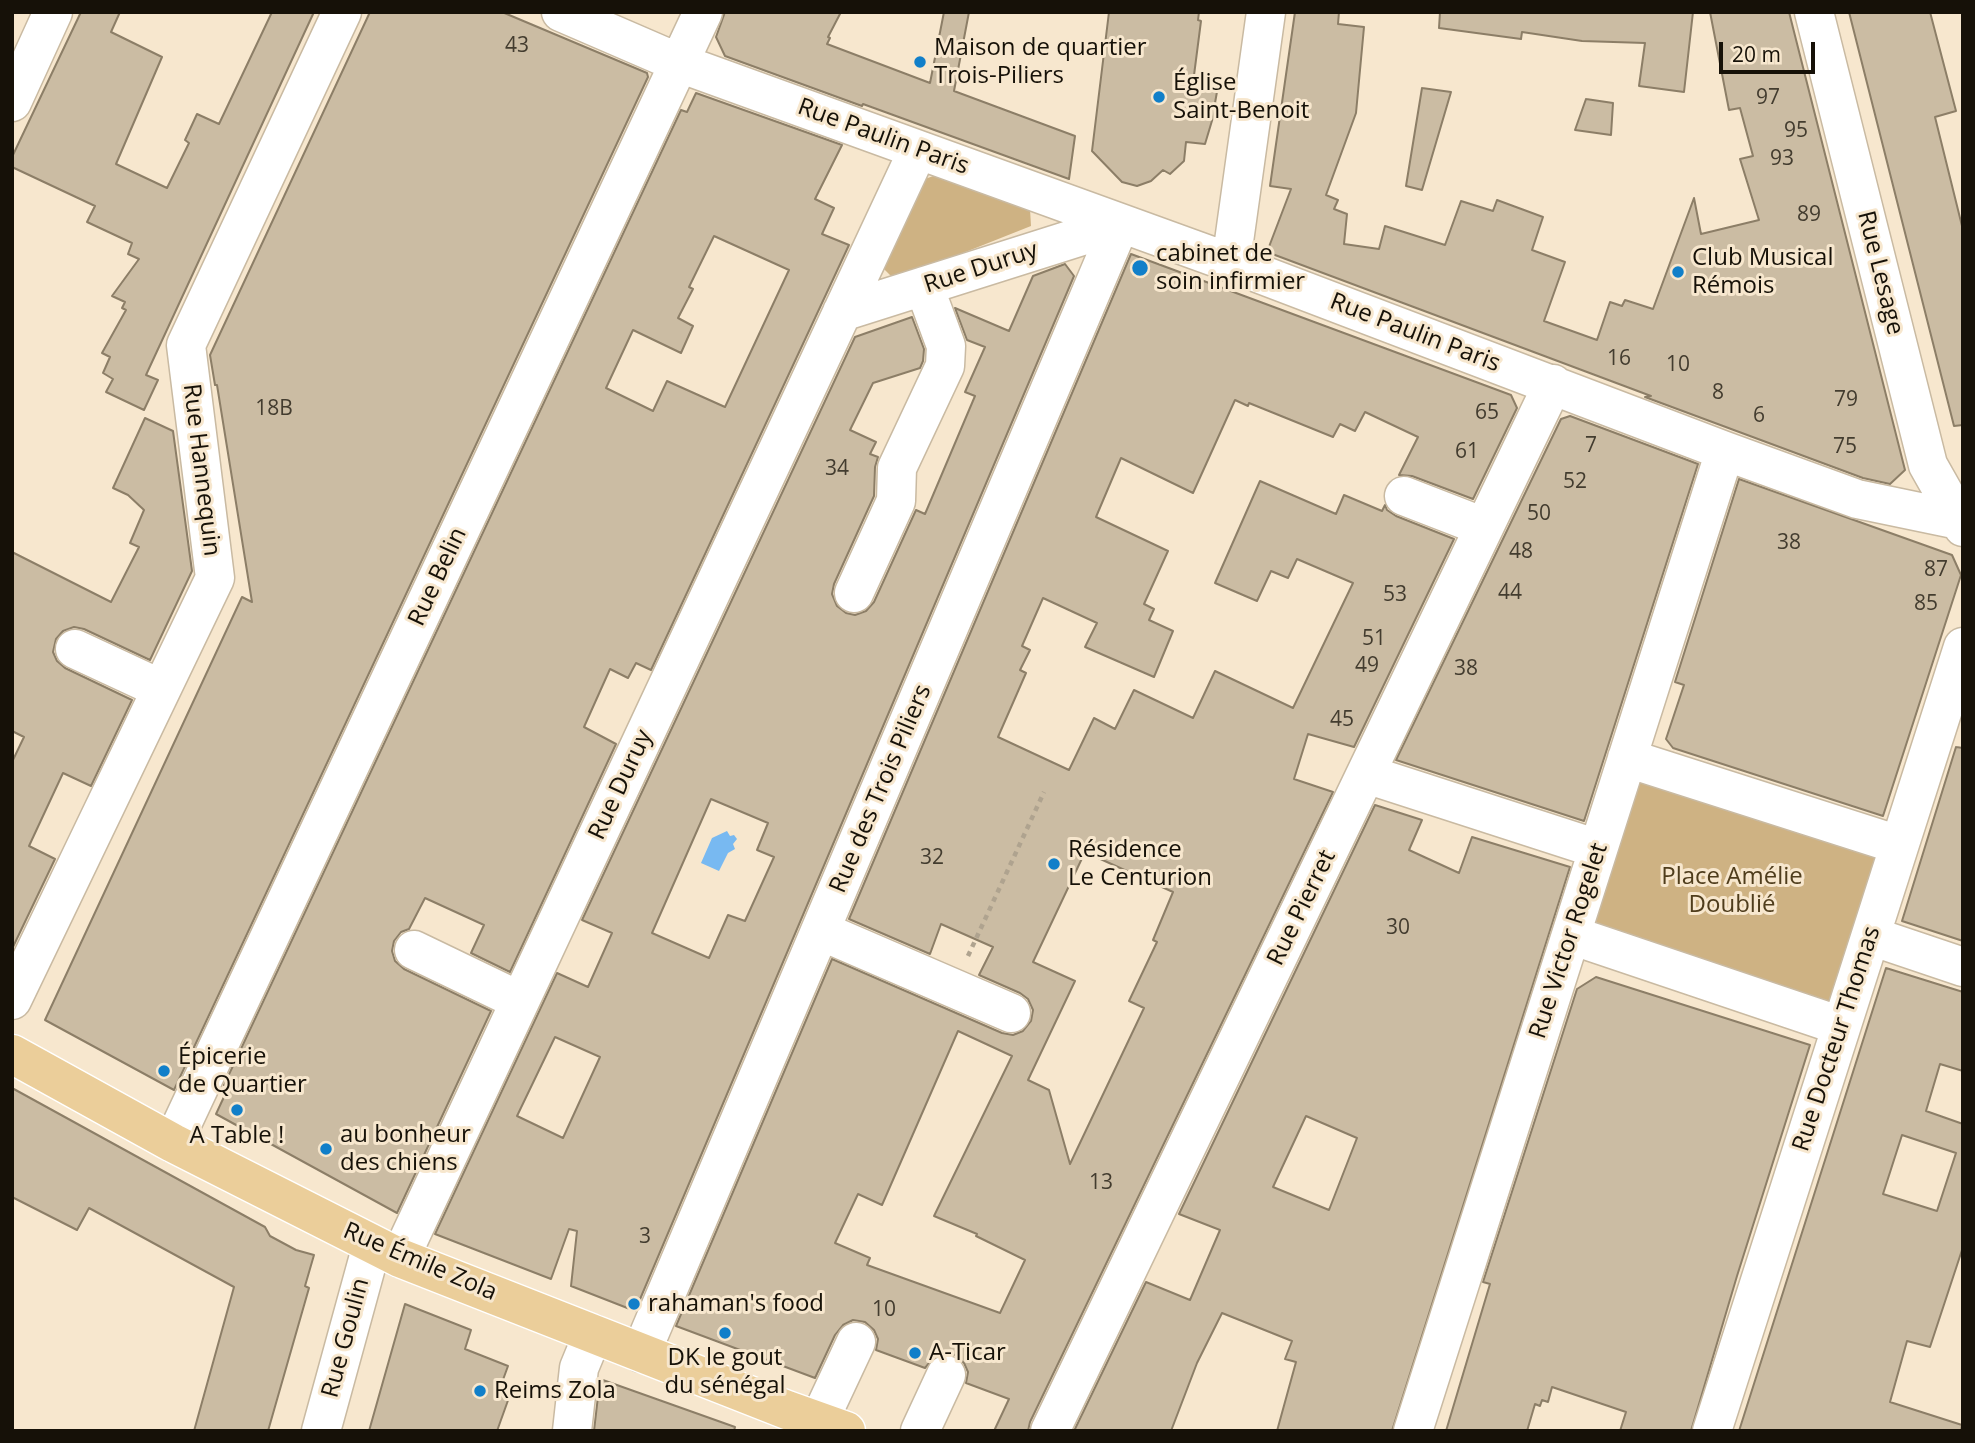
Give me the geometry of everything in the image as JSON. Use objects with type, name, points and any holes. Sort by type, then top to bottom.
[{"type":"main road","name":"Rue Émile Zola","points":[[12,1054],[173,1143],[386,1251],[833,1426]]},
{"type":"street","points":[[12,102],[54,12]]},
{"type":"street","name":"Rue Hannequin","points":[[12,1000],[133,723],[162,689],[215,578],[186,345],[342,12]]},
{"type":"street","name":"Rue Paulin Paris","points":[[561,12],[679,63],[1231,263],[1725,451],[1857,499],[1962,523]]},
{"type":"street","name":"Rue Belin","points":[[173,1143],[703,12]]},
{"type":"street","points":[[1231,263],[1266,12]]},
{"type":"street","name":"Rue Lesage","points":[[1814,12],[1928,465],[1962,523]]},
{"type":"street","name":"Rue Duruy","points":[[386,1251],[520,1001],[918,150]]},
{"type":"street","name":"Rue Duruy","points":[[842,312],[1120,223]]},
{"type":"street","name":"Rue des Trois Piliers","points":[[641,1353],[1120,223]]},
{"type":"street","points":[[854,593],[896,501],[897,468],[945,366],[946,346],[924,286]]},
{"type":"street","name":"Rue Pierret","points":[[1050,1431],[1553,384]]},
{"type":"street","name":"Rue Victor Rogelet","points":[[1413,1431],[1725,451]]},
{"type":"street","points":[[1404,496],[1484,527]]},
{"type":"street","name":"Rue Docteur Thomas","points":[[1712,1431],[1963,647]]},
{"type":"street","points":[[75,649],[162,689]]},
{"type":"street","points":[[1627,758],[1899,845]]},
{"type":"street","points":[[1366,774],[1598,849]]},
{"type":"street","points":[[821,931],[1011,1013]]},
{"type":"street","points":[[1571,935],[1842,1026]]},
{"type":"street","points":[[1871,936],[1963,967]]},
{"type":"street","points":[[414,950],[520,1001]]},
{"type":"street","name":"Rue Goulin","points":[[320,1431],[386,1251]]},
{"type":"street","points":[[572,1431],[579,1368],[593,1334]]},
{"type":"street","points":[[833,1426],[856,1342]]},
{"type":"street","points":[[920,1431],[946,1375]]},
{"type":"path","points":[[953,989],[1044,792]]},
{"type":"green space","points":[[939,174],[1030,209],[1031,226],[895,280],[883,268],[922,180]]},
{"type":"green space","name":"Place Amélie Doublié","points":[[1633,769],[1885,851],[1832,1012],[1580,930]]},
{"type":"water","points":[[727,831],[737,839],[733,844],[735,849],[728,853],[719,871],[701,863],[712,838]]},
{"type":"building","points":[[81,12],[120,12],[111,32],[162,57],[116,164],[167,188],[189,143],[185,140],[197,114],[219,124],[272,12],[314,12],[146,375],[158,380],[144,410],[106,392],[113,379],[103,373],[110,357],[102,353],[126,310],[122,308],[125,302],[112,296],[139,259],[128,254],[132,243],[87,222],[95,206],[12,167],[12,157]]},
{"type":"building","points":[[370,12],[502,12],[647,73],[648,77],[174,1090],[45,1020],[242,597],[252,602],[210,355]]},
{"type":"building","points":[[725,12],[841,12],[827,44],[930,83],[944,12],[969,12],[954,91],[1075,136],[1069,179],[725,56],[716,37]]},
{"type":"building","name":"Église Saint-Benoit","points":[[1109,12],[1199,12],[1198,20],[1201,21],[1193,83],[1218,86],[1217,104],[1205,144],[1186,142],[1184,161],[1170,174],[1163,170],[1151,181],[1137,186],[1122,182],[1092,151]]},
{"type":"building","points":[[1295,12],[1339,12],[1338,24],[1364,27],[1356,113],[1326,195],[1338,200],[1334,209],[1347,214],[1344,244],[1379,249],[1385,226],[1445,245],[1461,201],[1493,211],[1497,200],[1543,217],[1532,250],[1565,262],[1544,321],[1597,340],[1610,302],[1622,306],[1625,300],[1653,309],[1694,198],[1701,234],[1759,220],[1740,159],[1753,156],[1740,108],[1729,110],[1710,12],[1789,12],[1905,470],[1890,484],[1863,478],[1267,252],[1291,189],[1270,186]]},
{"type":"building","points":[[1440,12],[1693,12],[1684,92],[1639,86],[1645,43],[1582,41],[1522,32],[1521,39],[1439,28]]},
{"type":"building","points":[[1849,12],[1930,12],[1956,111],[1935,117],[1963,230],[1963,425],[1954,426]]},
{"type":"building","points":[[1422,88],[1451,92],[1422,190],[1406,186]]},
{"type":"building","points":[[696,93],[842,145],[815,199],[834,208],[822,234],[849,245],[651,670],[636,663],[628,678],[610,669],[584,727],[616,744],[510,972],[471,953],[484,925],[425,898],[409,929],[401,932],[394,941],[392,951],[395,961],[404,969],[491,1011],[397,1213],[216,1114],[230,1084],[224,1085],[681,110],[687,112]],"holes":[[[714,236],[789,270],[725,407],[667,381],[653,411],[606,388],[633,330],[681,353],[693,326],[678,318],[693,289],[689,287]]]},
{"type":"building","points":[[1586,99],[1613,103],[1611,135],[1575,130]]},
{"type":"building","points":[[1131,254],[1511,395],[1517,408],[1473,499],[1412,476],[1399,475],[1418,437],[1365,412],[1355,431],[1340,424],[1333,437],[1249,403],[1248,406],[1235,400],[1193,493],[1121,458],[1096,517],[1168,551],[1144,604],[1154,609],[1149,620],[1173,631],[1154,677],[1085,647],[1097,623],[1043,598],[1022,646],[1030,650],[1020,670],[1026,673],[998,737],[1069,770],[1094,718],[1115,729],[1134,690],[1193,718],[1215,671],[1293,708],[1353,583],[1297,559],[1288,578],[1271,571],[1257,601],[1215,583],[1260,481],[1336,514],[1344,495],[1382,511],[1385,505],[1387,510],[1396,516],[1454,539],[1354,747],[1308,734],[1294,779],[1333,792],[1028,1431],[994,1431],[1009,1399],[966,1383],[968,1372],[964,1363],[955,1355],[945,1353],[934,1357],[925,1368],[876,1350],[878,1339],[874,1330],[865,1322],[853,1320],[843,1325],[835,1335],[815,1378],[676,1326],[832,959],[1002,1033],[1013,1035],[1023,1031],[1031,1021],[1033,1010],[1028,999],[979,975],[993,947],[941,924],[930,954],[849,919]],"holes":[[[1085,852],[1173,892],[1153,940],[1157,942],[1129,1001],[1144,1008],[1070,1164],[1049,1090],[1028,1080],[1075,981],[1033,962]],[[958,1031],[1012,1056],[934,1216],[977,1234],[976,1236],[1025,1260],[1000,1313],[867,1265],[870,1258],[835,1243],[858,1194],[882,1205]]]},
{"type":"building","points":[[1065,264],[1074,276],[635,1311],[571,1286],[577,1231],[569,1229],[551,1279],[435,1234],[557,973],[588,987],[612,933],[582,920],[855,337],[912,317],[924,349],[920,368],[873,383],[850,430],[876,442],[870,454],[878,457],[874,496],[834,584],[832,594],[837,606],[846,613],[855,615],[866,611],[874,602],[916,510],[925,514],[975,396],[965,392],[985,347],[967,340],[955,308],[1009,331],[1033,276]],"holes":[[[711,799],[768,823],[757,850],[774,857],[745,921],[728,915],[709,958],[652,933]],[[555,1037],[600,1057],[563,1138],[517,1116]]]},
{"type":"building","points":[[1570,416],[1698,464],[1584,821],[1396,760],[1561,419]]},
{"type":"building","points":[[145,418],[173,431],[192,571],[150,660],[84,629],[74,627],[63,631],[56,639],[53,652],[57,661],[65,668],[132,700],[91,786],[63,773],[29,846],[55,859],[12,949],[12,762],[24,737],[12,731],[12,552],[111,602],[139,547],[130,543],[144,510],[128,495],[113,488]]},
{"type":"building","points":[[1739,479],[1952,555],[1961,575],[1883,816],[1673,748],[1666,739],[1684,685],[1675,682]]},
{"type":"building","points":[[1956,747],[1963,748],[1963,941],[1902,921]]},
{"type":"building","points":[[1375,805],[1422,820],[1409,850],[1459,873],[1472,837],[1570,867],[1392,1431],[1277,1431],[1296,1362],[1285,1359],[1292,1341],[1222,1313],[1197,1363],[1171,1431],[1074,1431],[1146,1282],[1190,1300],[1220,1230],[1179,1214]],"holes":[[[1306,1116],[1357,1138],[1329,1210],[1273,1187]]]},
{"type":"building","points":[[1886,968],[1963,992],[1963,1071],[1940,1064],[1926,1111],[1963,1124],[1963,1247],[1930,1347],[1907,1341],[1890,1402],[1962,1425],[1961,1431],[1739,1431]],"holes":[[[1902,1135],[1956,1153],[1937,1211],[1883,1194]]]},
{"type":"building","points":[[1596,977],[1810,1045],[1691,1431],[1620,1431],[1626,1412],[1552,1387],[1548,1402],[1542,1400],[1540,1406],[1535,1404],[1527,1431],[1446,1431],[1490,1284],[1483,1282],[1577,989]]},
{"type":"building","points":[[12,1088],[265,1227],[270,1236],[296,1250],[314,1255],[305,1286],[309,1288],[268,1431],[194,1431],[234,1287],[89,1208],[77,1230],[12,1197]]},
{"type":"building","points":[[405,1304],[471,1330],[465,1349],[508,1366],[500,1388],[511,1392],[497,1431],[369,1431]]},
{"type":"building","points":[[600,1379],[735,1427],[734,1431],[594,1431]]},
{"type":"place","name":"Maison de quartier Trois-Piliers","points":[[920,62]]},
{"type":"place","name":"Église Saint-Benoit","points":[[1159,97]]},
{"type":"place","name":"cabinet de soin infirmier","points":[[1140,268]]},
{"type":"place","name":"Club Musical Rémois","points":[[1678,272]]},
{"type":"place","name":"Résidence Le Centurion","points":[[1054,864]]},
{"type":"place","name":"Épicerie de Quartier","points":[[164,1071]]},
{"type":"place","name":"A Table !","points":[[237,1110]]},
{"type":"place","name":"au bonheur des chiens","points":[[326,1149]]},
{"type":"place","name":"rahaman's food","points":[[634,1304]]},
{"type":"place","name":"DK le gout du sénégal","points":[[725,1333]]},
{"type":"place","name":"A-Ticar","points":[[915,1353]]},
{"type":"place","name":"Reims Zola","points":[[480,1391]]}]
